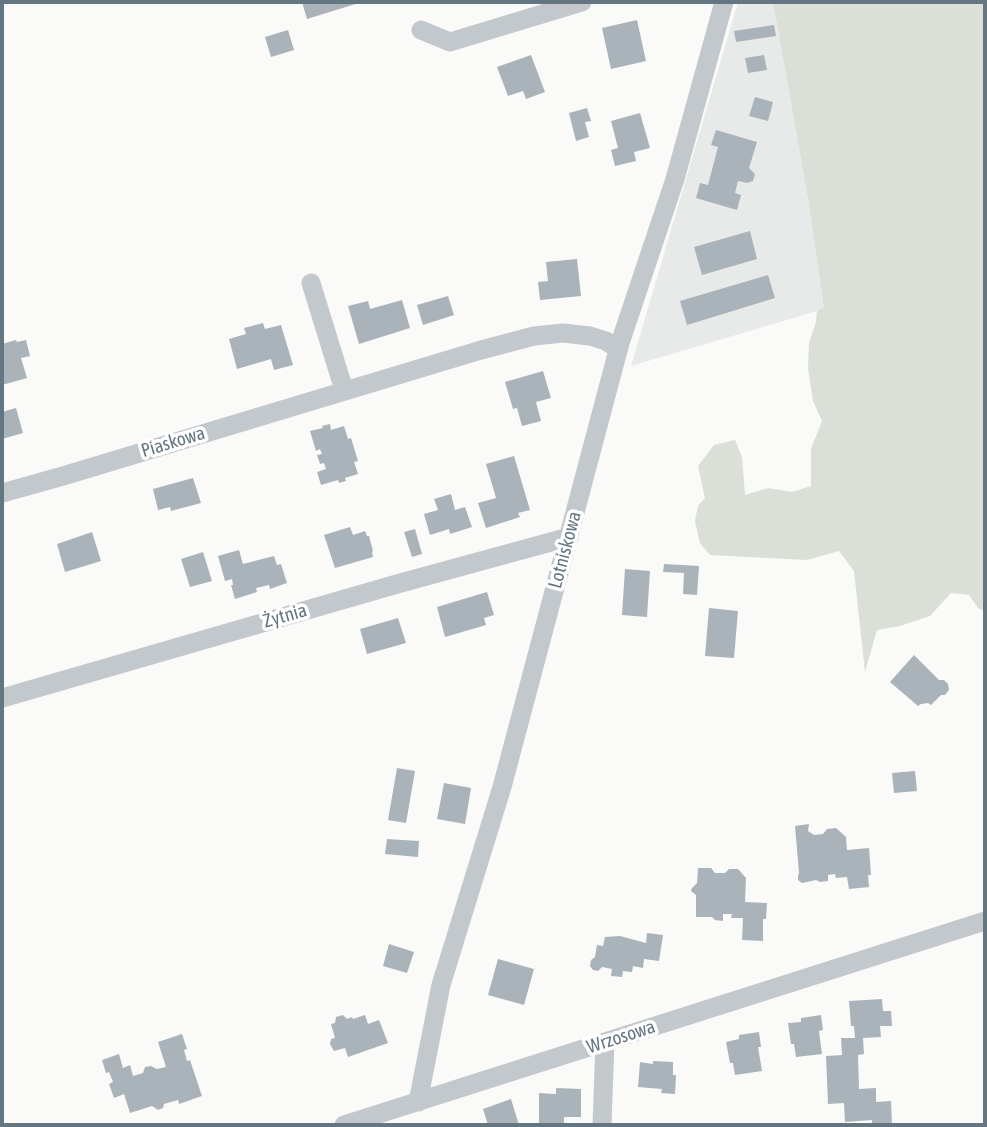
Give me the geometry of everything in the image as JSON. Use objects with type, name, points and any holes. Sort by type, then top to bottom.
[{"type":"street","points":[[421,30],[450,42],[582,2]]},
{"type":"street","name":"Lotniskowa","points":[[418,1102],[442,985],[502,787],[618,349],[675,179],[724,2]]},
{"type":"street","points":[[312,283],[344,390]]},
{"type":"street","name":"Piaskowa","points":[[2,493],[481,349],[534,336],[590,336],[606,341],[618,349]]},
{"type":"street","name":"Żytnia","points":[[2,698],[569,537]]},
{"type":"street","name":"Wrzosowa","points":[[344,1125],[985,921]]},
{"type":"street","points":[[602,1125],[605,1042]]},
{"type":"shaded area","points":[[738,2],[773,2],[808,199],[824,309],[631,366]]},
{"type":"shaded area","points":[[773,2],[985,2],[985,611],[978,608],[969,595],[951,593],[930,616],[877,630],[865,672],[854,571],[839,551],[807,560],[710,555],[700,543],[695,521],[698,506],[705,498],[698,466],[714,445],[735,440],[742,457],[745,495],[768,488],[792,492],[811,486],[811,449],[822,421],[813,401],[808,368],[809,343],[817,311],[824,308],[808,199]]},
{"type":"building","points":[[302,2],[362,2],[307,19]]},
{"type":"building","points":[[637,20],[646,61],[611,69],[602,28]]},
{"type":"building","points":[[774,25],[776,36],[736,42],[734,31]]},
{"type":"building","points":[[288,30],[294,50],[271,57],[265,37]]},
{"type":"building","points":[[531,55],[545,92],[526,99],[523,91],[508,96],[497,67]]},
{"type":"building","points":[[764,55],[767,70],[748,73],[745,58]]},
{"type":"building","points":[[755,97],[773,102],[768,121],[749,116]]},
{"type":"building","points":[[587,108],[591,121],[585,122],[589,137],[576,141],[569,113]]},
{"type":"building","points":[[640,113],[650,148],[634,152],[636,161],[615,166],[611,150],[618,148],[611,121]]},
{"type":"building","points":[[716,130],[757,142],[749,168],[755,174],[753,181],[738,181],[735,193],[741,195],[737,210],[696,198],[700,183],[708,185],[718,147],[711,145]]},
{"type":"building","points":[[750,231],[757,259],[702,275],[694,247]]},
{"type":"building","points":[[577,259],[581,296],[540,300],[538,282],[548,281],[546,262]]},
{"type":"building","points":[[768,275],[775,298],[687,325],[680,301]]},
{"type":"building","points":[[448,296],[454,315],[423,325],[417,305]]},
{"type":"building","points":[[402,300],[410,328],[359,344],[348,306],[368,301],[370,309]]},
{"type":"building","points":[[263,323],[265,329],[281,325],[293,365],[274,370],[271,359],[237,369],[229,339],[246,334],[244,328]]},
{"type":"building","points":[[26,340],[30,356],[21,358],[27,378],[2,385],[2,344]]},
{"type":"building","points":[[543,371],[551,398],[536,402],[541,421],[522,426],[517,408],[513,409],[505,382]]},
{"type":"building","points":[[16,408],[23,433],[2,439],[2,412]]},
{"type":"building","points":[[330,424],[331,430],[344,426],[348,439],[351,438],[358,461],[354,462],[358,474],[345,478],[346,481],[339,483],[338,480],[321,485],[317,472],[326,469],[324,463],[320,464],[317,455],[322,454],[320,449],[316,451],[310,431]]},
{"type":"building","points":[[514,456],[530,510],[518,513],[520,517],[486,528],[478,503],[496,498],[486,464]]},
{"type":"building","points":[[193,478],[201,503],[171,511],[170,507],[158,510],[153,489]]},
{"type":"building","points":[[451,494],[455,510],[465,507],[472,527],[450,534],[449,529],[430,535],[424,514],[438,510],[434,499]]},
{"type":"building","points":[[350,527],[353,535],[365,531],[369,536],[373,557],[335,568],[324,535]]},
{"type":"building","points":[[415,529],[422,554],[412,557],[404,532]]},
{"type":"building","points":[[92,532],[101,561],[65,572],[57,544]]},
{"type":"building","points":[[239,550],[243,564],[274,556],[277,565],[281,564],[287,583],[270,589],[269,585],[256,588],[257,592],[235,599],[232,579],[225,581],[218,556]]},
{"type":"building","points":[[203,552],[212,581],[190,587],[181,559]]},
{"type":"building","points":[[664,564],[699,566],[697,595],[683,594],[684,573],[663,572]]},
{"type":"building","points":[[625,569],[650,571],[647,617],[622,615]]},
{"type":"building","points":[[487,592],[494,615],[484,618],[486,625],[445,637],[437,607]]},
{"type":"building","points":[[709,608],[738,611],[734,658],[705,656]]},
{"type":"building","points":[[398,618],[406,643],[367,654],[360,629]]},
{"type":"building","points":[[914,655],[939,680],[948,684],[949,690],[945,695],[941,695],[931,705],[928,703],[918,706],[890,682]]},
{"type":"building","points":[[397,768],[415,771],[406,823],[388,820]]},
{"type":"building","points":[[915,771],[917,791],[894,793],[892,773]]},
{"type":"building","points":[[444,783],[471,788],[465,824],[437,819]]},
{"type":"building","points":[[809,824],[808,831],[814,835],[836,828],[846,837],[847,850],[869,848],[869,887],[849,889],[847,877],[836,878],[835,874],[828,875],[828,881],[802,883],[798,880],[795,826]]},
{"type":"building","points":[[387,839],[419,841],[418,857],[385,854]]},
{"type":"building","points":[[698,868],[711,868],[715,873],[738,869],[746,878],[745,902],[767,903],[766,919],[763,919],[763,941],[742,940],[743,918],[731,918],[732,914],[723,914],[723,921],[712,917],[696,917],[696,895],[691,891],[697,883]]},
{"type":"building","points":[[647,933],[663,935],[659,961],[644,959],[643,968],[633,966],[632,972],[623,971],[622,977],[611,976],[612,969],[602,967],[598,971],[590,966],[597,945],[603,946],[605,937],[620,936],[646,943]]},
{"type":"building","points":[[389,944],[414,952],[407,973],[383,966]]},
{"type":"building","points":[[498,959],[534,969],[524,1005],[488,995]]},
{"type":"building","points":[[882,999],[883,1011],[891,1011],[892,1026],[880,1026],[881,1037],[863,1038],[864,1054],[858,1055],[859,1089],[876,1088],[876,1102],[891,1101],[892,1125],[872,1125],[872,1120],[845,1122],[844,1103],[828,1104],[826,1056],[842,1055],[841,1038],[855,1038],[849,1001]]},
{"type":"building","points":[[343,1015],[347,1019],[353,1019],[365,1015],[368,1024],[379,1020],[388,1043],[348,1057],[345,1048],[334,1051],[330,1044],[331,1039],[335,1038],[331,1024],[335,1023],[336,1017]]},
{"type":"building","points":[[821,1015],[823,1030],[819,1031],[822,1054],[796,1057],[788,1023]]},
{"type":"building","points":[[759,1032],[761,1047],[758,1047],[762,1071],[735,1075],[726,1042],[739,1039],[739,1035]]},
{"type":"building","points":[[182,1034],[187,1049],[184,1050],[187,1061],[190,1060],[202,1096],[179,1104],[178,1100],[164,1104],[163,1108],[158,1110],[152,1106],[130,1113],[124,1094],[114,1098],[109,1084],[113,1082],[109,1072],[106,1073],[102,1060],[119,1054],[123,1068],[130,1065],[133,1076],[143,1073],[145,1067],[166,1067],[158,1042]]},
{"type":"building","points":[[653,1061],[673,1062],[673,1075],[676,1075],[675,1094],[661,1093],[662,1089],[638,1087],[640,1062],[653,1064]]},
{"type":"building","points":[[556,1088],[581,1089],[581,1117],[564,1117],[564,1124],[539,1123],[539,1093],[556,1094]]},
{"type":"building","points":[[511,1099],[519,1125],[488,1125],[483,1109]]}]
